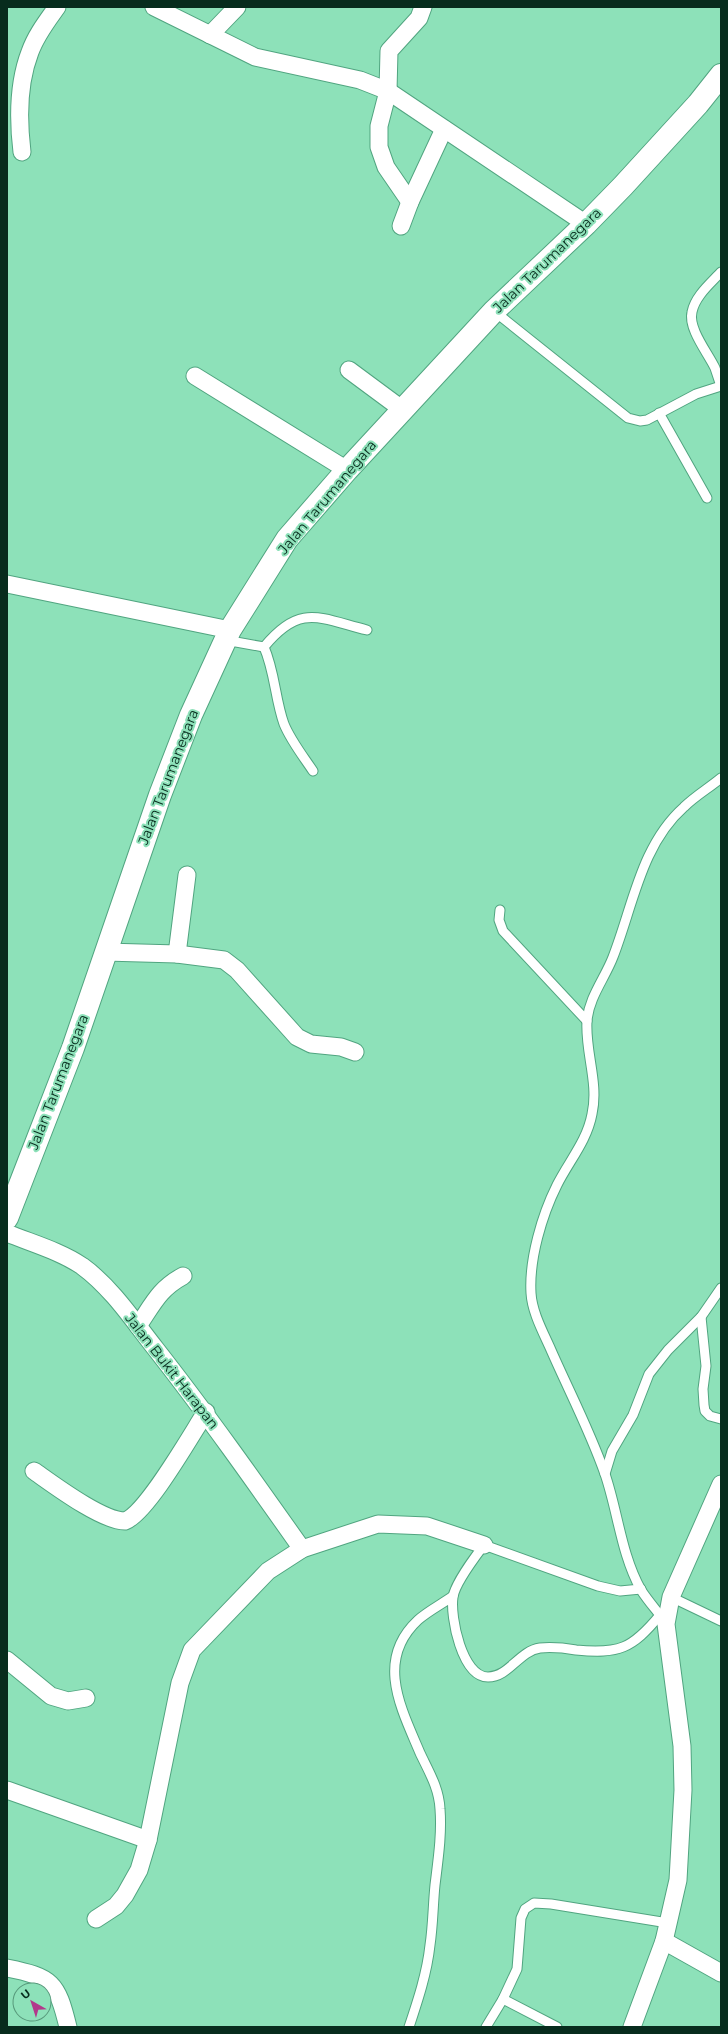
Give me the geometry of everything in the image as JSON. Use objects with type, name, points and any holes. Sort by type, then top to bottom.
[{"type":"street","points":[[22,152],[19,124],[13,107],[30,51],[40,31],[57,7]]},
{"type":"street","points":[[154,7],[255,57],[360,80],[388,91],[586,224]]},
{"type":"street","points":[[210,35],[237,7]]},
{"type":"street","points":[[410,202],[386,167],[379,147],[379,126],[388,91],[389,51],[419,18],[423,7]]},
{"type":"street","name":"Jalan Tarumanegara","points":[[7,1218],[72,1048],[163,788],[191,715],[228,635],[287,539],[347,470],[494,311],[586,224],[698,104],[721,75]]},
{"type":"street","points":[[401,226],[410,202],[444,129]]},
{"type":"street","points":[[349,370],[403,410]]},
{"type":"street","points":[[195,376],[347,470]]},
{"type":"street","points":[[7,584],[228,635]]},
{"type":"street","points":[[177,954],[187,875]]},
{"type":"street","points":[[105,952],[177,954],[219,958],[227,962],[297,1037],[311,1044],[342,1047],[354,1052]]},
{"type":"street","name":"Jalan Bukit Harapan","points":[[7,1233],[66,1257],[82,1266],[98,1279],[138,1326],[206,1412],[302,1549]]},
{"type":"street","points":[[138,1326],[161,1291],[170,1283],[183,1276]]},
{"type":"street","points":[[34,1471],[77,1501],[94,1510],[125,1521],[134,1516],[147,1503],[206,1412]]},
{"type":"street","points":[[632,2027],[664,1941],[678,1880],[683,1790],[682,1753],[663,1620],[671,1596],[721,1484]]},
{"type":"street","points":[[96,1920],[116,1906],[125,1895],[139,1870],[148,1840],[180,1683],[192,1650],[268,1571],[302,1549],[378,1524],[427,1526],[484,1545]]},
{"type":"street","points":[[7,1660],[56,1698],[68,1701],[86,1698]]},
{"type":"street","points":[[7,1790],[148,1840]]},
{"type":"street","points":[[664,1941],[721,1973]]},
{"type":"street","points":[[7,1968],[34,1974],[48,1981],[55,1990],[61,2002],[68,2027]]},
{"type":"lane","points":[[494,311],[628,418],[640,421],[696,394],[721,386],[715,369],[697,337],[691,317],[694,305],[721,272]]},
{"type":"lane","points":[[659,413],[707,498]]},
{"type":"lane","points":[[264,647],[280,629],[290,622],[309,617],[317,617],[367,630]]},
{"type":"lane","points":[[228,635],[264,647]]},
{"type":"lane","points":[[264,647],[272,670],[285,725],[292,740],[313,771]]},
{"type":"lane","points":[[453,1596],[455,1623],[465,1660],[475,1673],[486,1677],[500,1674],[526,1654],[538,1648],[604,1652],[624,1648],[663,1620],[641,1589],[628,1556],[605,1474],[575,1401],[539,1323],[531,1293],[534,1253],[545,1212],[556,1186],[579,1148],[592,1114],[594,1089],[587,1021],[596,991],[612,960],[646,862],[666,826],[683,807],[721,778]]},
{"type":"lane","points":[[500,910],[499,920],[502,931],[587,1021]]},
{"type":"lane","points":[[605,1474],[612,1452],[627,1428],[649,1374],[657,1363],[701,1317],[721,1288]]},
{"type":"lane","points":[[701,1317],[706,1366],[703,1389],[704,1408],[710,1416],[721,1419]]},
{"type":"lane","points":[[410,2027],[426,1970],[430,1945],[440,1840],[440,1810],[436,1784],[421,1754],[395,1687],[394,1664],[401,1641],[419,1619],[453,1596],[466,1570],[484,1545],[598,1586],[620,1591],[641,1589]]},
{"type":"lane","points":[[671,1596],[721,1621]]},
{"type":"lane","points":[[486,2027],[503,1999],[517,1969],[521,1918],[525,1909],[530,1905],[534,1903],[551,1904],[668,1923]]},
{"type":"lane","points":[[503,1999],[557,2027]]}]
